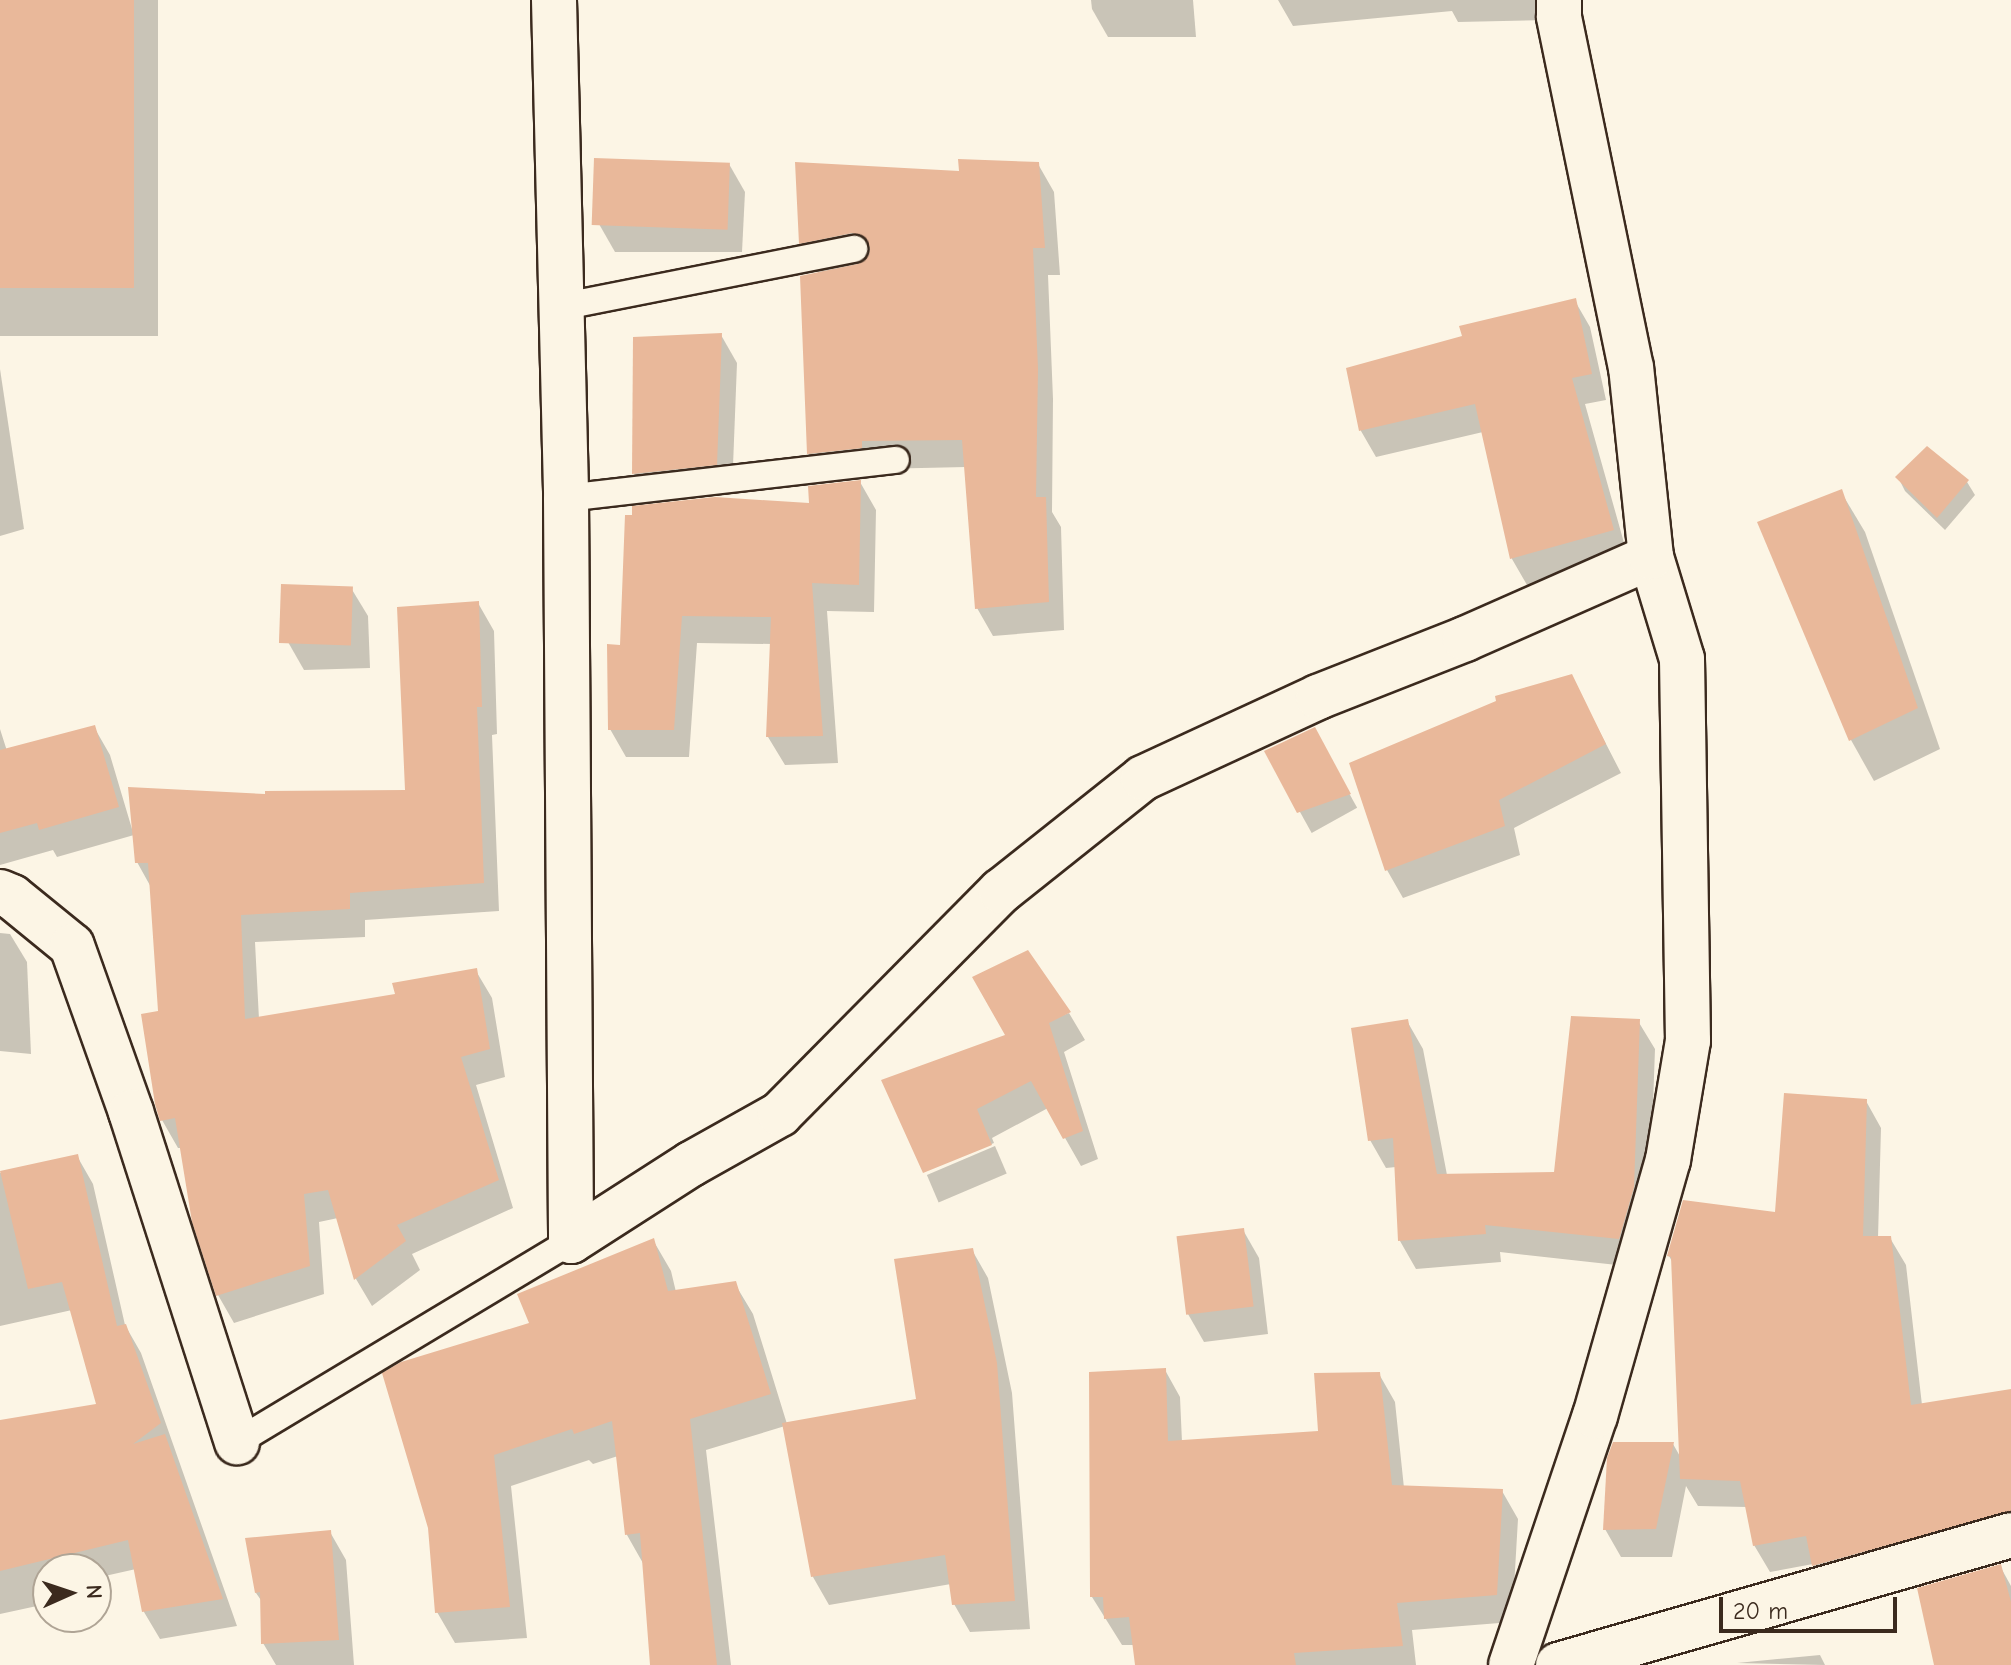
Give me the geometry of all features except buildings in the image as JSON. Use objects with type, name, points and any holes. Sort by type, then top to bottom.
[{"type":"street","points":[[554,0],[566,498],[571,1241]]},
{"type":"street","points":[[1511,1665],[1595,1416],[1668,1160],[1688,1041],[1682,659],[1651,557],[1631,368],[1559,16],[1559,0]]},
{"type":"street","points":[[571,1241],[691,1164],[780,1114],[1001,891],[1143,778],[1318,697],[1465,639],[1651,557]]},
{"type":"street","points":[[0,892],[12,897],[72,946],[131,1112],[237,1442]]},
{"type":"street","points":[[1558,1665],[2011,1535]]},
{"type":"lane","points":[[560,307],[854,249]]},
{"type":"lane","points":[[566,498],[896,460]]},
{"type":"lane","points":[[237,1442],[571,1241]]}]
